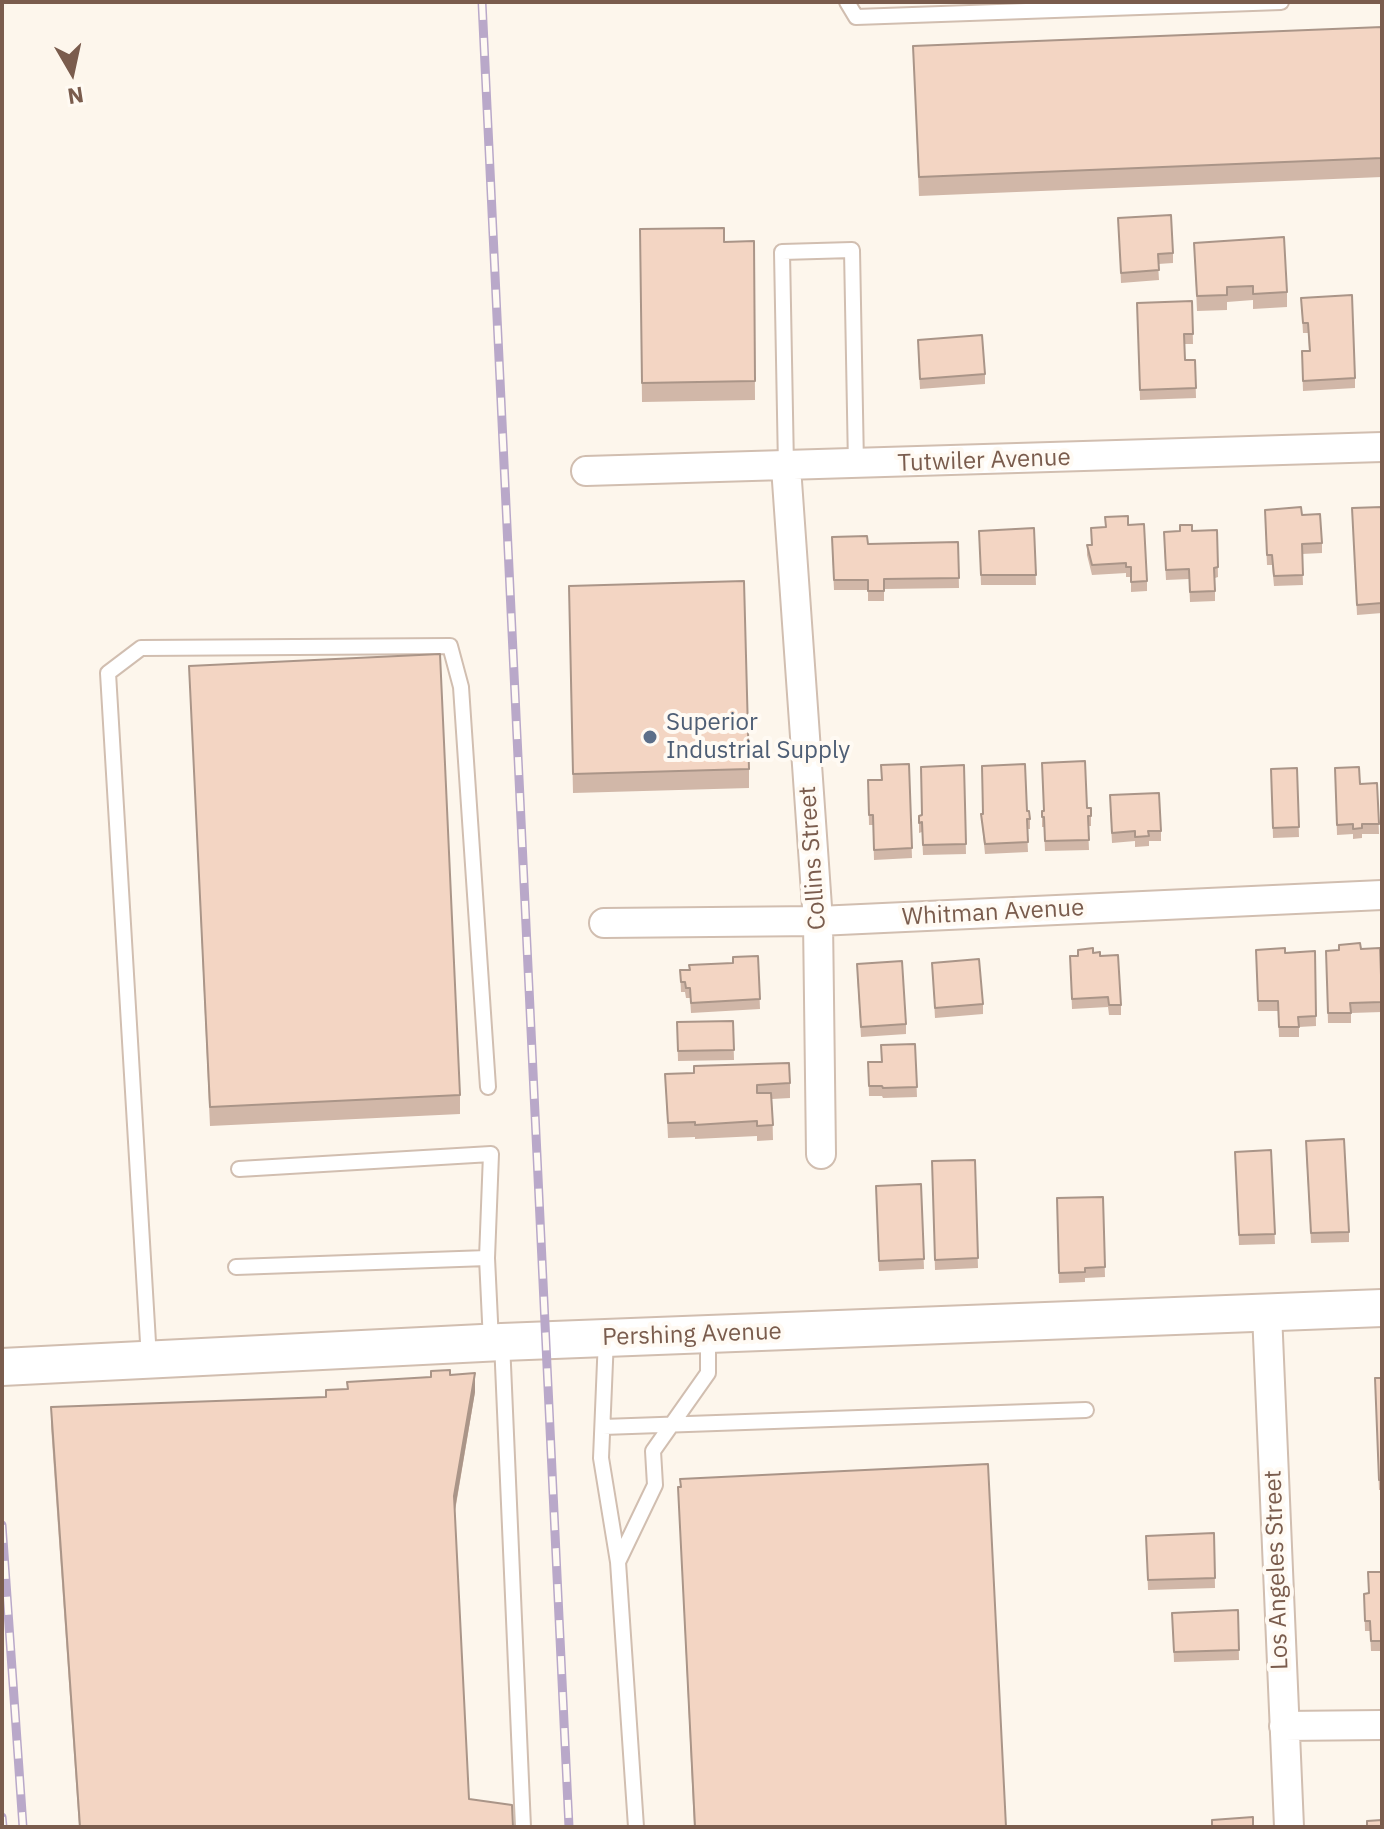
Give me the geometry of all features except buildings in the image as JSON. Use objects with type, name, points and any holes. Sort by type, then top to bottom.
[{"type":"street","name":"Tutwiler Avenue","points":[[586,471],[1382,447]]},
{"type":"street","name":"Collins Street","points":[[786,467],[818,921],[821,1154]]},
{"type":"street","name":"Whitman Avenue","points":[[604,923],[818,921],[1382,895]]},
{"type":"street","name":"Pershing Avenue","points":[[2,1367],[496,1342],[1382,1308]]},
{"type":"street","name":"Los Angeles Street","points":[[1267,1313],[1289,1827]]},
{"type":"street","points":[[1284,1726],[1382,1725]]},
{"type":"lane","points":[[847,2],[856,17],[1281,2]]},
{"type":"lane","points":[[786,467],[782,252],[852,250],[856,465]]},
{"type":"lane","points":[[149,1359],[108,673],[141,648],[450,646],[461,687],[488,1087]]},
{"type":"lane","points":[[239,1169],[491,1154],[487,1258],[496,1342],[523,1827]]},
{"type":"lane","points":[[236,1267],[487,1258]]},
{"type":"lane","points":[[618,1562],[655,1485],[653,1451],[708,1373],[708,1334]]},
{"type":"lane","points":[[606,1338],[601,1458],[618,1562],[636,1827]]},
{"type":"lane","points":[[603,1427],[1086,1410]]},
{"type":"railway","points":[[482,2],[569,1827]]},
{"type":"railway","points":[[2,1525],[23,1827]]},
{"type":"railway","points":[[2,1817],[3,1827]]},
{"type":"place","name":"Superior Industrial Supply","points":[[650,737]]}]
